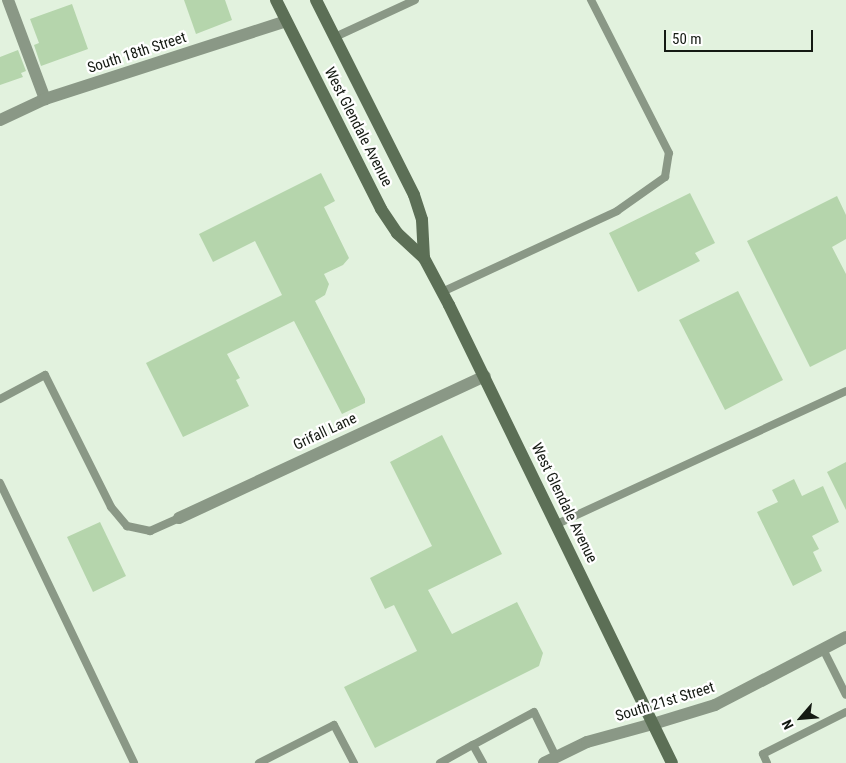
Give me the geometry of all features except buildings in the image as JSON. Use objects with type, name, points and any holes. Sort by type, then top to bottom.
[{"type":"main road","name":"West Glendale Avenue","points":[[276,0],[381,209],[397,233],[424,258],[442,292],[485,376],[672,763]]},
{"type":"main road","name":"West Glendale Avenue","points":[[316,0],[414,195],[422,220],[424,258]]},
{"type":"street","points":[[8,0],[45,99]]},
{"type":"street","name":"South 18th Street","points":[[0,120],[45,99],[286,21]]},
{"type":"street","name":"Grifall Lane","points":[[179,518],[485,376]]},
{"type":"street","name":"South 21st Street","points":[[544,763],[587,742],[716,706],[846,637]]},
{"type":"lane","points":[[335,37],[415,0]]},
{"type":"lane","points":[[442,292],[617,211],[665,177],[669,154],[592,0]]},
{"type":"lane","points":[[0,399],[45,375],[111,507],[127,526],[150,531],[179,518]]},
{"type":"lane","points":[[557,524],[846,391]]},
{"type":"lane","points":[[0,483],[134,763]]},
{"type":"lane","points":[[823,649],[846,694]]},
{"type":"lane","points":[[440,763],[534,712],[556,757]]},
{"type":"lane","points":[[767,763],[763,754],[846,712]]},
{"type":"lane","points":[[259,763],[334,725],[354,763]]},
{"type":"lane","points":[[473,745],[482,763]]}]
